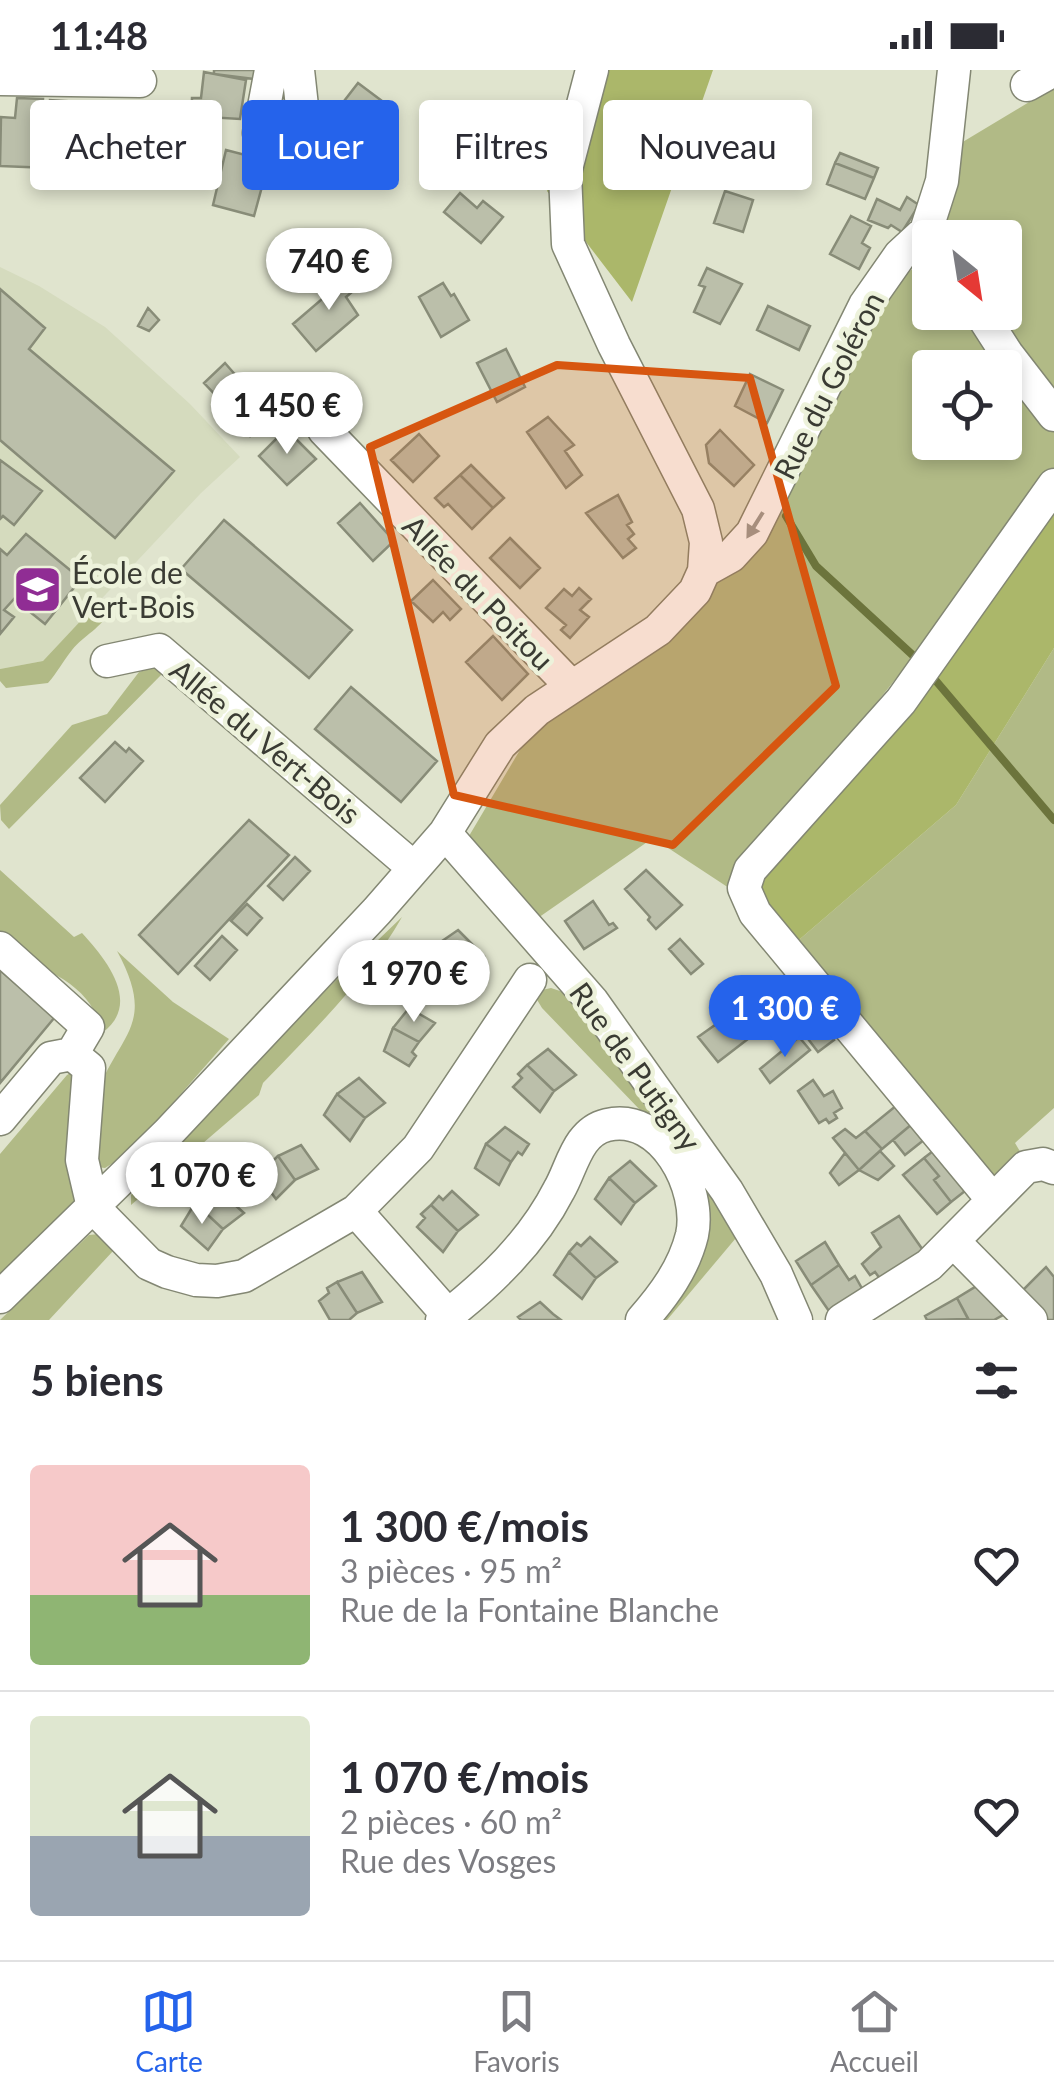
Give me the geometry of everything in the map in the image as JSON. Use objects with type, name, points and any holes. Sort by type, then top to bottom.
[{"type":"street","points":[[265,100],[271,70]]},
{"type":"street","points":[[298,70],[301,100]]},
{"type":"street","points":[[592,70],[565,173],[568,244],[614,345],[698,509],[706,542],[704,571]]},
{"type":"street","name":"Rue du Goléron","points":[[933,220],[942,181],[954,70]]},
{"type":"street","points":[[0,79],[140,81]]},
{"type":"street","name":"Rue du Goléron","points":[[0,1297],[168,1132],[414,868],[445,833],[500,745],[537,710],[658,630],[695,591],[704,571],[731,556],[752,533],[865,305],[900,255],[912,247]]},
{"type":"street","points":[[992,330],[1054,415]]},
{"type":"street","name":"Allée du Poitou","points":[[312,406],[324,430],[571,686]]},
{"type":"street","points":[[993,1200],[755,912],[744,888],[750,870],[901,701],[1054,485]]},
{"type":"street","name":"Allée du Vert-Bois","points":[[107,662],[159,650],[414,868]]},
{"type":"street","name":"Rue de Putigny","points":[[445,833],[592,1001],[727,1191],[776,1274],[796,1320]]},
{"type":"street","points":[[0,948],[88,1027],[72,1054],[50,1058],[0,1118]]},
{"type":"street","points":[[72,1054],[89,1068],[82,1160],[92,1207],[149,1264],[196,1280],[217,1281],[244,1276],[269,1264],[356,1211],[418,1148],[530,980]]},
{"type":"street","points":[[356,1211],[445,1318],[528,1239],[560,1190],[588,1134],[606,1125],[627,1124],[644,1130],[665,1147],[684,1174],[692,1202],[693,1230],[684,1264],[642,1320]]},
{"type":"street","points":[[842,1320],[879,1310],[954,1242],[1026,1167],[1043,1164],[1054,1168]]},
{"type":"street","points":[[954,1242],[1031,1320]]},
{"type":"highlighted area","points":[[557,365],[750,378],[836,686],[673,845],[454,795],[370,447]]},
{"type":"shaded area","points":[[0,267],[105,327],[190,404],[240,457],[201,493],[43,661],[0,669]]},
{"type":"green space","points":[[580,70],[713,70],[703,100],[603,100],[603,190],[671,190],[632,302],[547,191],[583,190],[583,100],[572,100]]},
{"type":"green space","points":[[1054,87],[1054,480],[729,888],[653,838],[535,920],[469,836],[530,733],[701,609],[881,297],[912,269],[912,330],[1022,330],[1022,220],[945,220],[956,146]]},
{"type":"green space","points":[[1054,480],[1054,648],[956,805],[793,945],[740,877]]},
{"type":"green space","points":[[102,598],[110,610],[107,616],[72,650],[48,683],[6,688],[0,681],[0,669],[43,661]]},
{"type":"green space","points":[[1054,648],[1054,1108],[1015,1143],[1024,1158],[987,1179],[793,945],[956,805]]},
{"type":"green space","points":[[158,665],[165,671],[9,829],[1,820],[0,805],[72,725],[107,714],[139,672]]},
{"type":"green space","points":[[0,870],[74,937],[82,933],[110,969],[120,996],[119,1009],[102,1033],[97,1016],[77,989],[49,971],[0,949]]},
{"type":"green space","points":[[402,917],[355,983],[263,1083],[259,1095],[131,1205],[131,1195],[301,1014]]},
{"type":"green space","points":[[117,951],[173,1002],[229,1039],[129,1153],[105,1168],[97,1167],[92,1127],[94,1104],[134,1016],[129,977]]},
{"type":"green space","points":[[551,988],[569,994],[741,1232],[667,1320],[656,1320],[693,1267],[666,1137],[542,1008],[536,998],[542,990]]},
{"type":"green space","points":[[74,1071],[83,1195],[0,1281],[0,1154]]},
{"type":"green space","points":[[99,1234],[113,1251],[49,1320],[0,1320],[89,1235]]},
{"type":"building","points":[[214,70],[255,70],[254,79],[214,74]]},
{"type":"building","points":[[204,72],[246,80],[240,119],[222,118],[222,100],[192,100],[201,98]]},
{"type":"building","points":[[358,83],[381,100],[345,100]]},
{"type":"building","points":[[17,98],[43,99],[30,100],[30,167],[0,166],[1,117],[15,118]]},
{"type":"building","points":[[226,150],[242,154],[242,190],[261,190],[254,216],[213,205],[217,190],[222,190]]},
{"type":"building","points":[[840,153],[878,168],[874,178],[835,163]]},
{"type":"building","points":[[835,163],[874,178],[865,199],[827,184]]},
{"type":"building","points":[[725,191],[753,200],[743,232],[714,223]]},
{"type":"building","points":[[460,193],[477,208],[483,201],[503,217],[481,243],[444,212]]},
{"type":"building","points":[[907,197],[919,205],[902,232],[868,220],[877,199],[900,210]]},
{"type":"building","points":[[851,216],[871,226],[862,243],[870,248],[859,269],[830,254]]},
{"type":"building","points":[[707,268],[742,284],[720,324],[694,312],[705,287],[699,285]]},
{"type":"building","points":[[340,269],[358,287],[346,297],[358,315],[316,351],[293,324],[335,288],[327,279]]},
{"type":"building","points":[[443,283],[469,320],[441,337],[419,297]]},
{"type":"building","points":[[0,289],[45,328],[29,349],[174,471],[115,538],[0,440]]},
{"type":"building","points":[[768,306],[810,326],[799,350],[757,330]]},
{"type":"building","points":[[148,308],[159,320],[149,331],[138,326]]},
{"type":"building","points":[[506,349],[525,387],[497,402],[477,363]]},
{"type":"building","points":[[225,363],[271,416],[250,436],[204,383]]},
{"type":"building","points":[[750,374],[783,390],[767,423],[735,406]]},
{"type":"building","points":[[548,417],[574,445],[565,451],[582,475],[566,488],[527,432]]},
{"type":"building","points":[[286,429],[316,459],[287,485],[259,456]]},
{"type":"building","points":[[720,430],[754,465],[734,486],[709,463],[706,445]]},
{"type":"building","points":[[419,434],[439,456],[413,482],[391,460]]},
{"type":"building","name":"École de Vert-Bois","points":[[0,460],[42,491],[14,525],[3,516],[0,519]]},
{"type":"building","points":[[471,465],[504,498],[493,508],[460,475]]},
{"type":"building","points":[[460,475],[493,508],[472,529],[448,504],[444,507],[435,498]]},
{"type":"building","points":[[618,495],[632,522],[627,525],[634,534],[628,539],[636,548],[623,558],[586,513]]},
{"type":"building","points":[[360,503],[394,541],[373,561],[338,523]]},
{"type":"building","points":[[224,520],[352,630],[309,678],[181,569]]},
{"type":"building","name":"École de Vert-Bois","points":[[26,534],[81,579],[45,624],[14,599],[4,610],[14,617],[0,634],[0,549],[7,555]]},
{"type":"building","points":[[510,538],[540,568],[520,588],[490,558]]},
{"type":"building","points":[[433,580],[461,609],[450,620],[443,612],[433,622],[411,601]]},
{"type":"building","points":[[579,588],[591,599],[580,610],[589,617],[570,638],[561,630],[566,625],[546,608],[564,589],[572,596]]},
{"type":"building","points":[[493,636],[528,674],[502,700],[466,662]]},
{"type":"building","points":[[351,687],[437,761],[401,802],[315,729]]},
{"type":"building","points":[[115,742],[143,761],[105,802],[80,778]]},
{"type":"building","points":[[249,820],[289,855],[178,974],[139,935]]},
{"type":"building","points":[[295,857],[310,871],[283,900],[268,886]]},
{"type":"building","points":[[646,870],[682,905],[656,929],[625,889]]},
{"type":"building","points":[[593,901],[609,925],[613,923],[617,928],[584,949],[565,921]]},
{"type":"building","points":[[247,904],[262,918],[247,935],[231,921]]},
{"type":"building","points":[[458,930],[484,956],[463,972],[435,946]]},
{"type":"building","points":[[222,936],[237,950],[210,980],[195,966]]},
{"type":"building","points":[[680,939],[703,964],[691,974],[669,949]]},
{"type":"building","points":[[435,946],[463,972],[449,992],[422,967],[431,959],[427,955]]},
{"type":"building","points":[[0,970],[55,1017],[0,1083]]},
{"type":"building","points":[[409,1008],[435,1023],[419,1042],[393,1028]]},
{"type":"building","points":[[739,1008],[757,1032],[718,1062],[698,1037]]},
{"type":"building","points":[[818,1019],[834,1040],[818,1052],[802,1031]]},
{"type":"building","points":[[393,1028],[419,1042],[409,1066],[384,1051]]},
{"type":"building","points":[[799,1037],[810,1050],[770,1083],[760,1069]]},
{"type":"building","points":[[548,1049],[576,1075],[554,1091],[527,1065]]},
{"type":"building","points":[[527,1065],[554,1091],[540,1112],[513,1087]]},
{"type":"building","points":[[359,1078],[385,1103],[365,1118],[337,1094]]},
{"type":"building","points":[[813,1080],[824,1096],[833,1091],[842,1108],[829,1123],[826,1119],[819,1123],[798,1091]]},
{"type":"building","points":[[337,1094],[365,1118],[350,1141],[324,1115]]},
{"type":"building","points":[[897,1105],[912,1124],[882,1149],[865,1131]]},
{"type":"building","points":[[912,1124],[925,1139],[905,1155],[893,1140]]},
{"type":"building","points":[[505,1127],[529,1144],[511,1162],[486,1144]]},
{"type":"building","points":[[845,1129],[856,1138],[865,1131],[882,1149],[859,1170],[833,1138]]},
{"type":"building","points":[[486,1144],[511,1162],[499,1185],[475,1168]]},
{"type":"building","points":[[301,1145],[318,1169],[295,1180],[278,1156]]},
{"type":"building","points":[[937,1148],[965,1191],[951,1202],[934,1180],[939,1176],[924,1158]]},
{"type":"building","points":[[880,1151],[894,1166],[878,1180],[859,1170]]},
{"type":"building","points":[[845,1153],[859,1170],[839,1185],[830,1173]]},
{"type":"building","points":[[278,1156],[295,1180],[276,1199],[258,1175]]},
{"type":"building","points":[[924,1158],[939,1176],[934,1180],[951,1202],[937,1214],[903,1175]]},
{"type":"building","points":[[630,1161],[656,1186],[635,1203],[609,1178]]},
{"type":"building","points":[[609,1178],[635,1203],[621,1224],[595,1199]]},
{"type":"building","points":[[216,1188],[244,1213],[223,1229],[195,1203]]},
{"type":"building","points":[[452,1191],[478,1215],[458,1231],[431,1205],[439,1196],[443,1200]]},
{"type":"building","points":[[195,1203],[223,1229],[208,1250],[181,1226]]},
{"type":"building","points":[[431,1205],[458,1231],[443,1252],[417,1227],[425,1218],[421,1214]]},
{"type":"building","points":[[899,1216],[925,1253],[881,1280],[875,1272],[870,1275],[862,1264],[881,1247],[872,1233]]},
{"type":"building","points":[[590,1237],[617,1262],[596,1278],[569,1252]]},
{"type":"building","points":[[825,1242],[839,1265],[811,1285],[796,1261]]},
{"type":"building","points":[[569,1252],[596,1278],[582,1299],[554,1275]]},
{"type":"building","points":[[839,1265],[849,1280],[855,1276],[864,1292],[831,1314],[811,1285]]},
{"type":"building","points":[[1046,1267],[1054,1277],[1054,1320],[1047,1320],[1021,1292]]},
{"type":"building","points":[[362,1272],[382,1302],[357,1313],[337,1282]]},
{"type":"building","points":[[337,1282],[357,1313],[349,1320],[330,1320],[319,1301],[329,1293],[327,1288]]},
{"type":"building","points":[[980,1284],[1003,1315],[994,1320],[969,1320],[957,1298]]},
{"type":"building","points":[[957,1298],[968,1319],[927,1320],[925,1316]]},
{"type":"building","points":[[540,1302],[561,1320],[518,1317]]},
{"type":"waterway","points":[[786,516],[816,566],[918,660]]},
{"type":"waterway","points":[[931,675],[1054,820]]},
{"type":"place","name":"École de Vert-Bois","points":[[37,589]]}]
